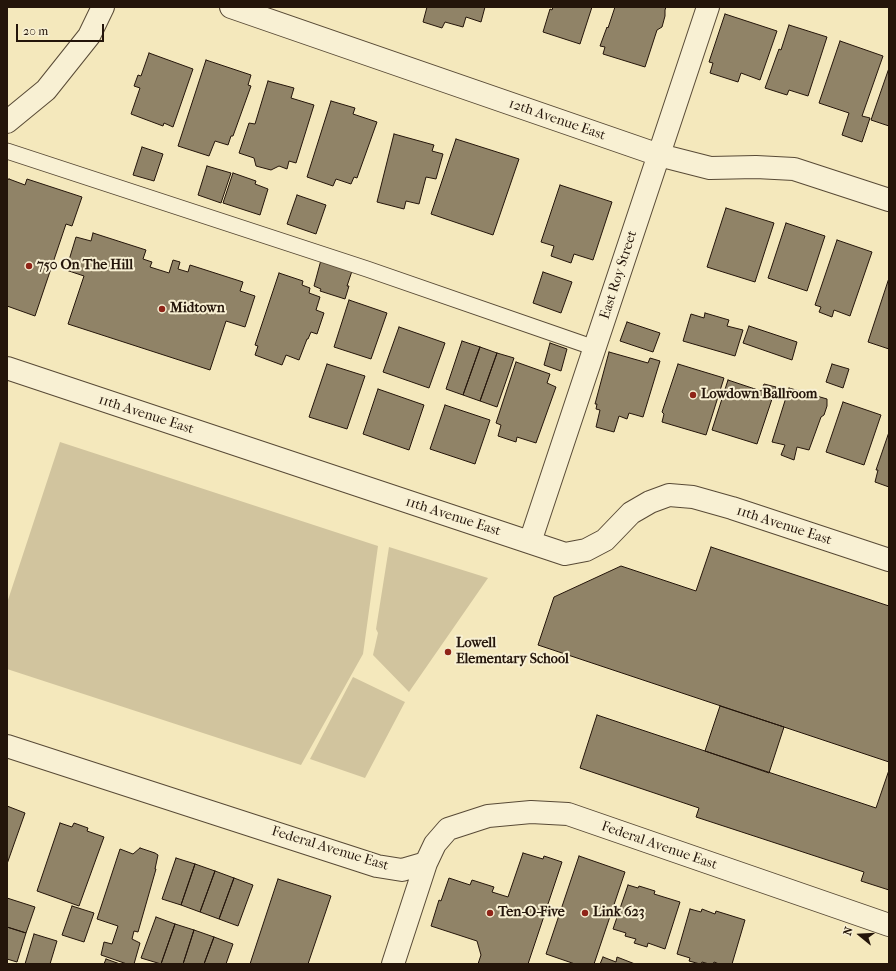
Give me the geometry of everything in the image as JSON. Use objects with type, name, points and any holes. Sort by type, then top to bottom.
[{"type":"street","points":[[7,122],[46,90],[89,36],[103,7]]},
{"type":"street","name":"12th Avenue East","points":[[232,7],[659,155],[710,168],[756,167],[794,169],[889,200]]},
{"type":"street","name":"East Roy Street","points":[[530,542],[708,7]]},
{"type":"street","name":"11th Avenue East","points":[[7,368],[565,554],[586,550],[605,540],[631,513],[650,502],[669,495],[693,497],[732,508],[889,560]]},
{"type":"street","name":"Federal Avenue East","points":[[7,746],[377,866],[402,870],[426,863],[435,844],[448,829],[488,816],[531,812],[568,814],[889,925]]},
{"type":"street","points":[[393,964],[426,863]]},
{"type":"lane","points":[[7,151],[359,267],[595,348]]},
{"type":"shaded area","points":[[60,442],[378,546],[363,654],[301,765],[7,669],[7,603]]},
{"type":"shaded area","points":[[389,547],[488,578],[409,692],[373,655],[378,633],[376,629]]},
{"type":"shaded area","points":[[353,677],[405,702],[365,778],[310,759]]},
{"type":"building","points":[[427,7],[485,7],[481,22],[466,17],[463,27],[445,22],[442,28],[423,22]]},
{"type":"building","points":[[553,7],[592,7],[580,44],[543,32],[550,9],[552,10]]},
{"type":"building","points":[[615,7],[666,7],[662,27],[657,30],[645,67],[603,54],[605,47],[600,46]]},
{"type":"building","points":[[725,14],[777,31],[760,80],[741,73],[738,82],[710,73],[713,63],[709,62]]},
{"type":"building","points":[[789,25],[827,37],[808,96],[789,90],[787,95],[765,88],[779,49],[781,50]]},
{"type":"building","points":[[840,41],[883,56],[862,116],[870,118],[862,142],[842,135],[849,113],[819,103]]},
{"type":"building","points":[[149,53],[193,69],[173,127],[164,123],[163,126],[131,114],[140,88],[134,86],[138,75],[141,76]]},
{"type":"building","points":[[206,60],[251,75],[248,85],[251,86],[233,136],[231,136],[228,145],[215,141],[209,156],[178,146]]},
{"type":"building","points":[[889,68],[889,126],[871,120]]},
{"type":"building","points":[[268,81],[294,88],[291,98],[314,105],[296,163],[289,161],[287,169],[279,166],[271,170],[256,166],[254,158],[239,153],[249,123],[255,124]]},
{"type":"building","points":[[331,101],[355,108],[353,114],[377,122],[357,178],[354,177],[351,184],[336,179],[333,186],[307,177]]},
{"type":"building","points":[[394,134],[434,145],[432,151],[443,154],[436,179],[426,177],[419,204],[406,201],[404,209],[377,202]]},
{"type":"building","points":[[456,139],[519,159],[493,235],[431,214]]},
{"type":"building","points":[[142,147],[163,154],[154,181],[133,175]]},
{"type":"building","points":[[207,166],[231,173],[221,203],[198,195]]},
{"type":"building","points":[[233,173],[256,181],[255,184],[268,189],[260,215],[223,203]]},
{"type":"building","name":"750 On The Hill","points":[[9,179],[25,185],[27,179],[82,197],[72,226],[66,224],[35,316],[7,306],[7,180]]},
{"type":"building","points":[[560,185],[612,202],[593,260],[574,254],[571,263],[551,256],[554,246],[541,242]]},
{"type":"building","points":[[297,195],[326,205],[316,234],[287,224]]},
{"type":"building","points":[[726,208],[774,223],[755,282],[707,267]]},
{"type":"building","points":[[786,223],[825,236],[807,291],[768,278]]},
{"type":"building","name":"Midtown","points":[[93,233],[146,250],[143,259],[152,262],[150,267],[169,273],[173,260],[180,262],[178,269],[188,272],[190,265],[243,282],[240,291],[255,296],[245,327],[226,321],[210,370],[68,324],[84,276],[66,270],[76,237],[91,241]]},
{"type":"building","points":[[837,240],[872,252],[850,316],[834,310],[832,317],[819,312],[821,307],[815,305]]},
{"type":"building","points":[[321,260],[353,268],[347,286],[349,286],[345,299],[320,291],[321,289],[314,286]]},
{"type":"building","points":[[543,272],[572,282],[561,313],[533,303]]},
{"type":"building","points":[[279,273],[303,281],[302,285],[310,288],[309,293],[320,297],[316,310],[324,313],[317,334],[311,332],[299,360],[286,355],[282,365],[255,355],[258,346],[255,345]]},
{"type":"building","points":[[889,278],[889,349],[868,342]]},
{"type":"building","points":[[349,300],[387,313],[371,359],[334,347]]},
{"type":"building","points":[[705,313],[729,320],[727,326],[743,330],[735,356],[683,341],[691,314],[704,318]]},
{"type":"building","points":[[627,322],[660,333],[653,352],[620,341]]},
{"type":"building","points":[[749,326],[797,342],[792,360],[743,343]]},
{"type":"building","points":[[399,327],[445,343],[429,388],[383,372]]},
{"type":"building","points":[[462,341],[480,347],[463,395],[446,389]]},
{"type":"building","points":[[550,343],[567,349],[561,371],[544,365]]},
{"type":"building","points":[[480,347],[497,353],[480,401],[463,395]]},
{"type":"building","points":[[609,352],[648,363],[650,358],[660,361],[643,417],[629,413],[627,419],[619,416],[614,432],[596,427],[600,410],[596,409],[597,404],[595,404]]},
{"type":"building","points":[[497,353],[514,358],[497,407],[480,401]]},
{"type":"building","points":[[516,362],[550,374],[547,383],[556,387],[536,443],[517,437],[516,442],[498,436],[501,425],[496,423]]},
{"type":"building","points":[[327,364],[365,376],[347,429],[309,417]]},
{"type":"building","name":"Lowdown Ballroom","points":[[678,364],[724,378],[706,435],[662,422],[664,414],[662,412]]},
{"type":"building","points":[[832,364],[849,369],[843,388],[826,382]]},
{"type":"building","points":[[728,380],[761,391],[764,384],[776,387],[757,444],[712,430]]},
{"type":"building","points":[[789,388],[827,399],[827,406],[824,415],[821,417],[809,450],[797,447],[794,460],[781,455],[785,445],[772,442]]},
{"type":"building","points":[[378,389],[424,405],[409,450],[363,434]]},
{"type":"building","points":[[843,402],[881,415],[864,465],[826,452]]},
{"type":"building","points":[[445,405],[490,420],[475,464],[430,449]]},
{"type":"building","points":[[889,432],[889,487],[875,482],[878,470],[876,470]]},
{"type":"building","points":[[711,547],[889,606],[889,762],[538,645],[554,597],[621,566],[696,591]]},
{"type":"building","points":[[720,706],[784,727],[769,773],[705,751]]},
{"type":"building","points":[[597,715],[876,808],[889,770],[889,890],[861,881],[864,872],[696,817],[699,808],[580,768]]},
{"type":"building","points":[[7,806],[25,813],[7,864]]},
{"type":"building","points":[[60,823],[72,827],[74,823],[88,828],[87,831],[104,837],[79,906],[37,891]]},
{"type":"building","points":[[140,848],[158,855],[156,869],[138,932],[134,931],[132,939],[140,943],[134,964],[127,964],[101,955],[104,942],[112,944],[118,926],[97,919],[120,849],[133,854]]},
{"type":"building","name":"Ten-O-Five","points":[[523,853],[543,859],[544,856],[562,862],[528,964],[478,964],[481,955],[477,941],[431,926],[439,900],[441,901],[449,878],[470,885],[472,880],[494,887],[492,892],[508,897]]},
{"type":"building","name":"Link 623","points":[[579,856],[625,872],[594,964],[575,964],[546,954]]},
{"type":"building","points":[[176,858],[195,864],[181,905],[162,899]]},
{"type":"building","points":[[195,864],[215,871],[200,912],[181,905]]},
{"type":"building","points":[[215,871],[234,878],[219,919],[200,912]]},
{"type":"building","points":[[234,878],[253,885],[238,926],[219,919]]},
{"type":"building","points":[[278,879],[331,896],[308,964],[250,964]]},
{"type":"building","points":[[628,885],[638,888],[639,886],[655,891],[654,894],[680,902],[665,949],[648,943],[647,947],[634,943],[636,939],[625,936],[626,933],[613,929]]},
{"type":"building","points":[[7,898],[35,907],[26,933],[7,927]]},
{"type":"building","points":[[72,906],[94,913],[84,942],[62,935]]},
{"type":"building","points":[[690,909],[701,912],[702,909],[715,914],[716,911],[745,920],[732,964],[719,964],[714,962],[713,964],[709,964],[702,962],[700,964],[689,961],[690,958],[677,954]]},
{"type":"building","points":[[156,917],[175,924],[161,964],[141,958]]},
{"type":"building","points":[[175,924],[194,930],[183,964],[161,964]]},
{"type":"building","points":[[7,927],[26,933],[17,962],[7,959]]},
{"type":"building","points":[[194,930],[214,937],[204,964],[183,964]]},
{"type":"building","points":[[34,934],[57,941],[50,964],[25,964]]},
{"type":"building","points":[[214,937],[233,944],[226,964],[204,964]]},
{"type":"building","points":[[603,957],[616,962],[617,957],[635,964],[600,964]]},
{"type":"building","points":[[106,959],[120,964],[104,964]]},
{"type":"place","name":"750 On The Hill","points":[[29,266]]},
{"type":"place","name":"Midtown","points":[[162,309]]},
{"type":"place","name":"Lowdown Ballroom","points":[[693,395]]},
{"type":"place","name":"Lowell Elementary School","points":[[448,652]]},
{"type":"place","name":"Ten-O-Five","points":[[490,913]]},
{"type":"place","name":"Link 623","points":[[585,913]]}]
